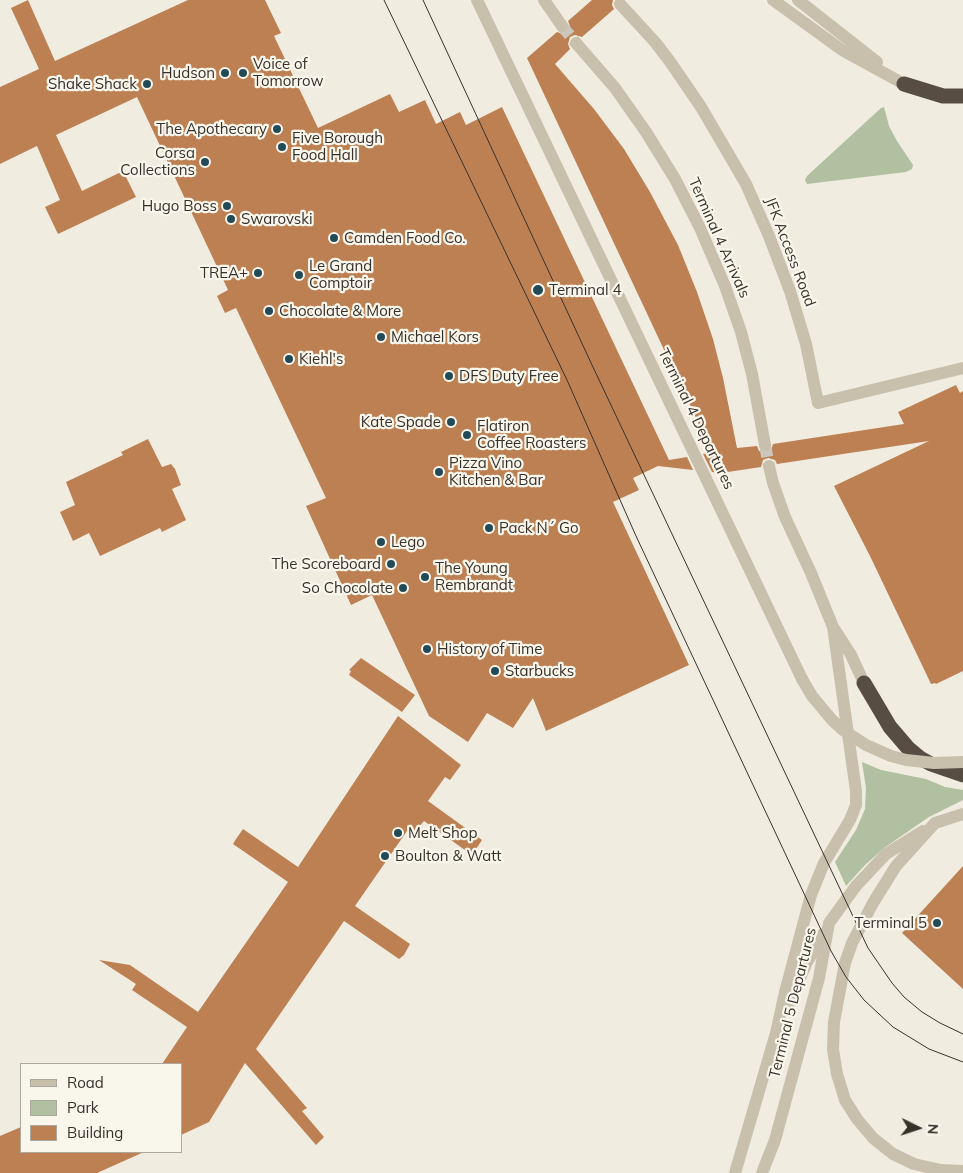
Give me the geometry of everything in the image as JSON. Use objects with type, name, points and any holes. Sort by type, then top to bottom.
[{"type":"highway","points":[[904,84],[943,96],[963,96]]},
{"type":"highway","points":[[864,683],[890,727],[908,748],[931,764],[961,770]]},
{"type":"street","name":"Terminal 4 Departures","points":[[477,0],[793,661],[812,696],[843,730],[866,745],[891,756],[961,770]]},
{"type":"street","points":[[544,0],[562,26]]},
{"type":"street","points":[[774,0],[842,50],[904,84]]},
{"type":"street","points":[[798,0],[904,84]]},
{"type":"street","name":"JFK Access Road","points":[[620,4],[671,62],[706,114],[746,184],[790,291],[806,344],[818,403],[963,368]]},
{"type":"street","name":"Terminal 4 Arrivals","points":[[576,43],[615,88],[646,132],[700,228],[741,332],[754,382],[765,445]]},
{"type":"street","points":[[769,466],[782,509],[833,627],[851,655],[864,683]]},
{"type":"street","points":[[735,1173],[776,1033],[813,889],[824,863],[852,817],[856,804],[856,791],[833,627]]},
{"type":"street","points":[[963,814],[935,823],[896,866],[873,903],[852,943],[845,963],[834,1022],[833,1049],[837,1074],[845,1100],[857,1119],[873,1138],[893,1154],[914,1164],[941,1170],[963,1171]]},
{"type":"street","name":"Terminal 5 Departures","points":[[762,1173],[775,1140],[819,978],[829,923],[856,886],[886,854],[935,823]]},
{"type":"street","points":[[776,1033],[806,964],[829,923]]},
{"type":"green space","points":[[884,107],[889,126],[913,165],[912,169],[906,172],[807,184],[805,180],[807,176]]},
{"type":"green space","points":[[862,762],[881,770],[926,779],[945,787],[963,790],[963,800],[929,817],[884,848],[846,886],[835,862],[856,830],[865,809],[866,788]]},
{"type":"building","name":"Terminal 4","points":[[28,0],[55,61],[188,0],[265,0],[281,33],[274,36],[318,128],[390,94],[399,112],[425,100],[436,124],[460,112],[466,125],[502,107],[669,460],[687,457],[693,470],[658,466],[633,478],[639,490],[613,502],[689,665],[546,731],[533,698],[513,728],[487,713],[468,742],[429,716],[372,595],[351,605],[306,506],[326,498],[236,308],[225,313],[217,296],[228,290],[137,97],[56,135],[82,191],[123,171],[136,197],[58,234],[45,207],[60,200],[37,146],[0,164],[0,87],[39,69],[11,8]]},
{"type":"building","points":[[592,0],[613,0],[612,5],[614,9],[582,37],[575,35],[570,37],[568,44],[570,49],[555,64],[594,109],[624,149],[650,192],[678,245],[713,339],[737,448],[757,446],[759,451],[766,453],[771,451],[773,444],[904,424],[898,412],[956,385],[960,393],[963,391],[963,671],[936,684],[931,684],[870,556],[834,486],[929,441],[777,464],[775,460],[768,458],[763,460],[761,467],[721,473],[712,472],[703,454],[712,452],[527,58],[557,32],[562,34],[567,32],[570,26],[568,21]]},
{"type":"building","points":[[148,439],[162,467],[171,464],[175,469],[181,485],[172,489],[186,520],[162,532],[160,528],[100,556],[89,533],[73,541],[60,512],[75,505],[66,482],[123,455],[121,452]]},
{"type":"building","points":[[361,658],[415,695],[402,712],[349,675],[351,671],[349,670]]},
{"type":"building","points":[[398,716],[461,765],[450,780],[445,777],[428,801],[482,840],[472,855],[424,821],[412,835],[407,831],[355,906],[410,944],[404,955],[399,959],[344,921],[256,1049],[307,1108],[302,1111],[324,1137],[316,1145],[245,1063],[209,1122],[182,1135],[182,1063],[163,1063],[187,1027],[132,990],[136,984],[99,960],[130,965],[198,1012],[288,882],[233,844],[236,839],[243,829],[298,867]]},
{"type":"building","name":"Terminal 5","points":[[963,866],[963,989],[902,933]]},
{"type":"building","points":[[20,1127],[20,1153],[142,1153],[97,1173],[0,1173],[0,1136]]},
{"type":"tunnel","points":[[562,26],[576,43]]},
{"type":"tunnel","points":[[765,445],[769,466]]},
{"type":"tram line","points":[[384,0],[567,380],[636,536],[831,951],[846,977],[864,1000],[893,1027],[929,1049],[963,1062]]},
{"type":"tram line","points":[[423,0],[592,365],[868,948],[904,997],[922,1012],[963,1034]]},
{"type":"place","name":"Hudson","points":[[225,73]]},
{"type":"place","name":"Voice of Tomorrow","points":[[243,73]]},
{"type":"place","name":"Shake Shack","points":[[147,84]]},
{"type":"place","name":"The Apothecary","points":[[277,129]]},
{"type":"place","name":"Five Borough Food Hall","points":[[282,147]]},
{"type":"place","name":"Corsa Collections","points":[[205,162]]},
{"type":"place","name":"Hugo Boss","points":[[227,206]]},
{"type":"place","name":"Swarovski","points":[[231,219]]},
{"type":"place","name":"Camden Food Co.","points":[[334,238]]},
{"type":"place","name":"TREA+","points":[[258,273]]},
{"type":"place","name":"Le Grand Comptoir","points":[[299,275]]},
{"type":"place","name":"Terminal 4","points":[[538,290]]},
{"type":"place","name":"Chocolate & More","points":[[269,311]]},
{"type":"place","name":"Michael Kors","points":[[381,337]]},
{"type":"place","name":"Kiehl's","points":[[289,359]]},
{"type":"place","name":"DFS Duty Free","points":[[449,376]]},
{"type":"place","name":"Kate Spade","points":[[451,422]]},
{"type":"place","name":"Flatiron Coffee Roasters","points":[[467,435]]},
{"type":"place","name":"Pizza Vino Kitchen & Bar","points":[[439,472]]},
{"type":"place","name":"Pack N´ Go","points":[[489,528]]},
{"type":"place","name":"Lego","points":[[381,542]]},
{"type":"place","name":"The Scoreboard","points":[[391,564]]},
{"type":"place","name":"The Young Rembrandt","points":[[425,577]]},
{"type":"place","name":"So Chocolate","points":[[403,588]]},
{"type":"place","name":"History of Time","points":[[427,649]]},
{"type":"place","name":"Starbucks","points":[[495,671]]},
{"type":"place","name":"Melt Shop","points":[[398,833]]},
{"type":"place","name":"Boulton & Watt","points":[[385,856]]},
{"type":"place","name":"Terminal 5","points":[[937,923]]}]
